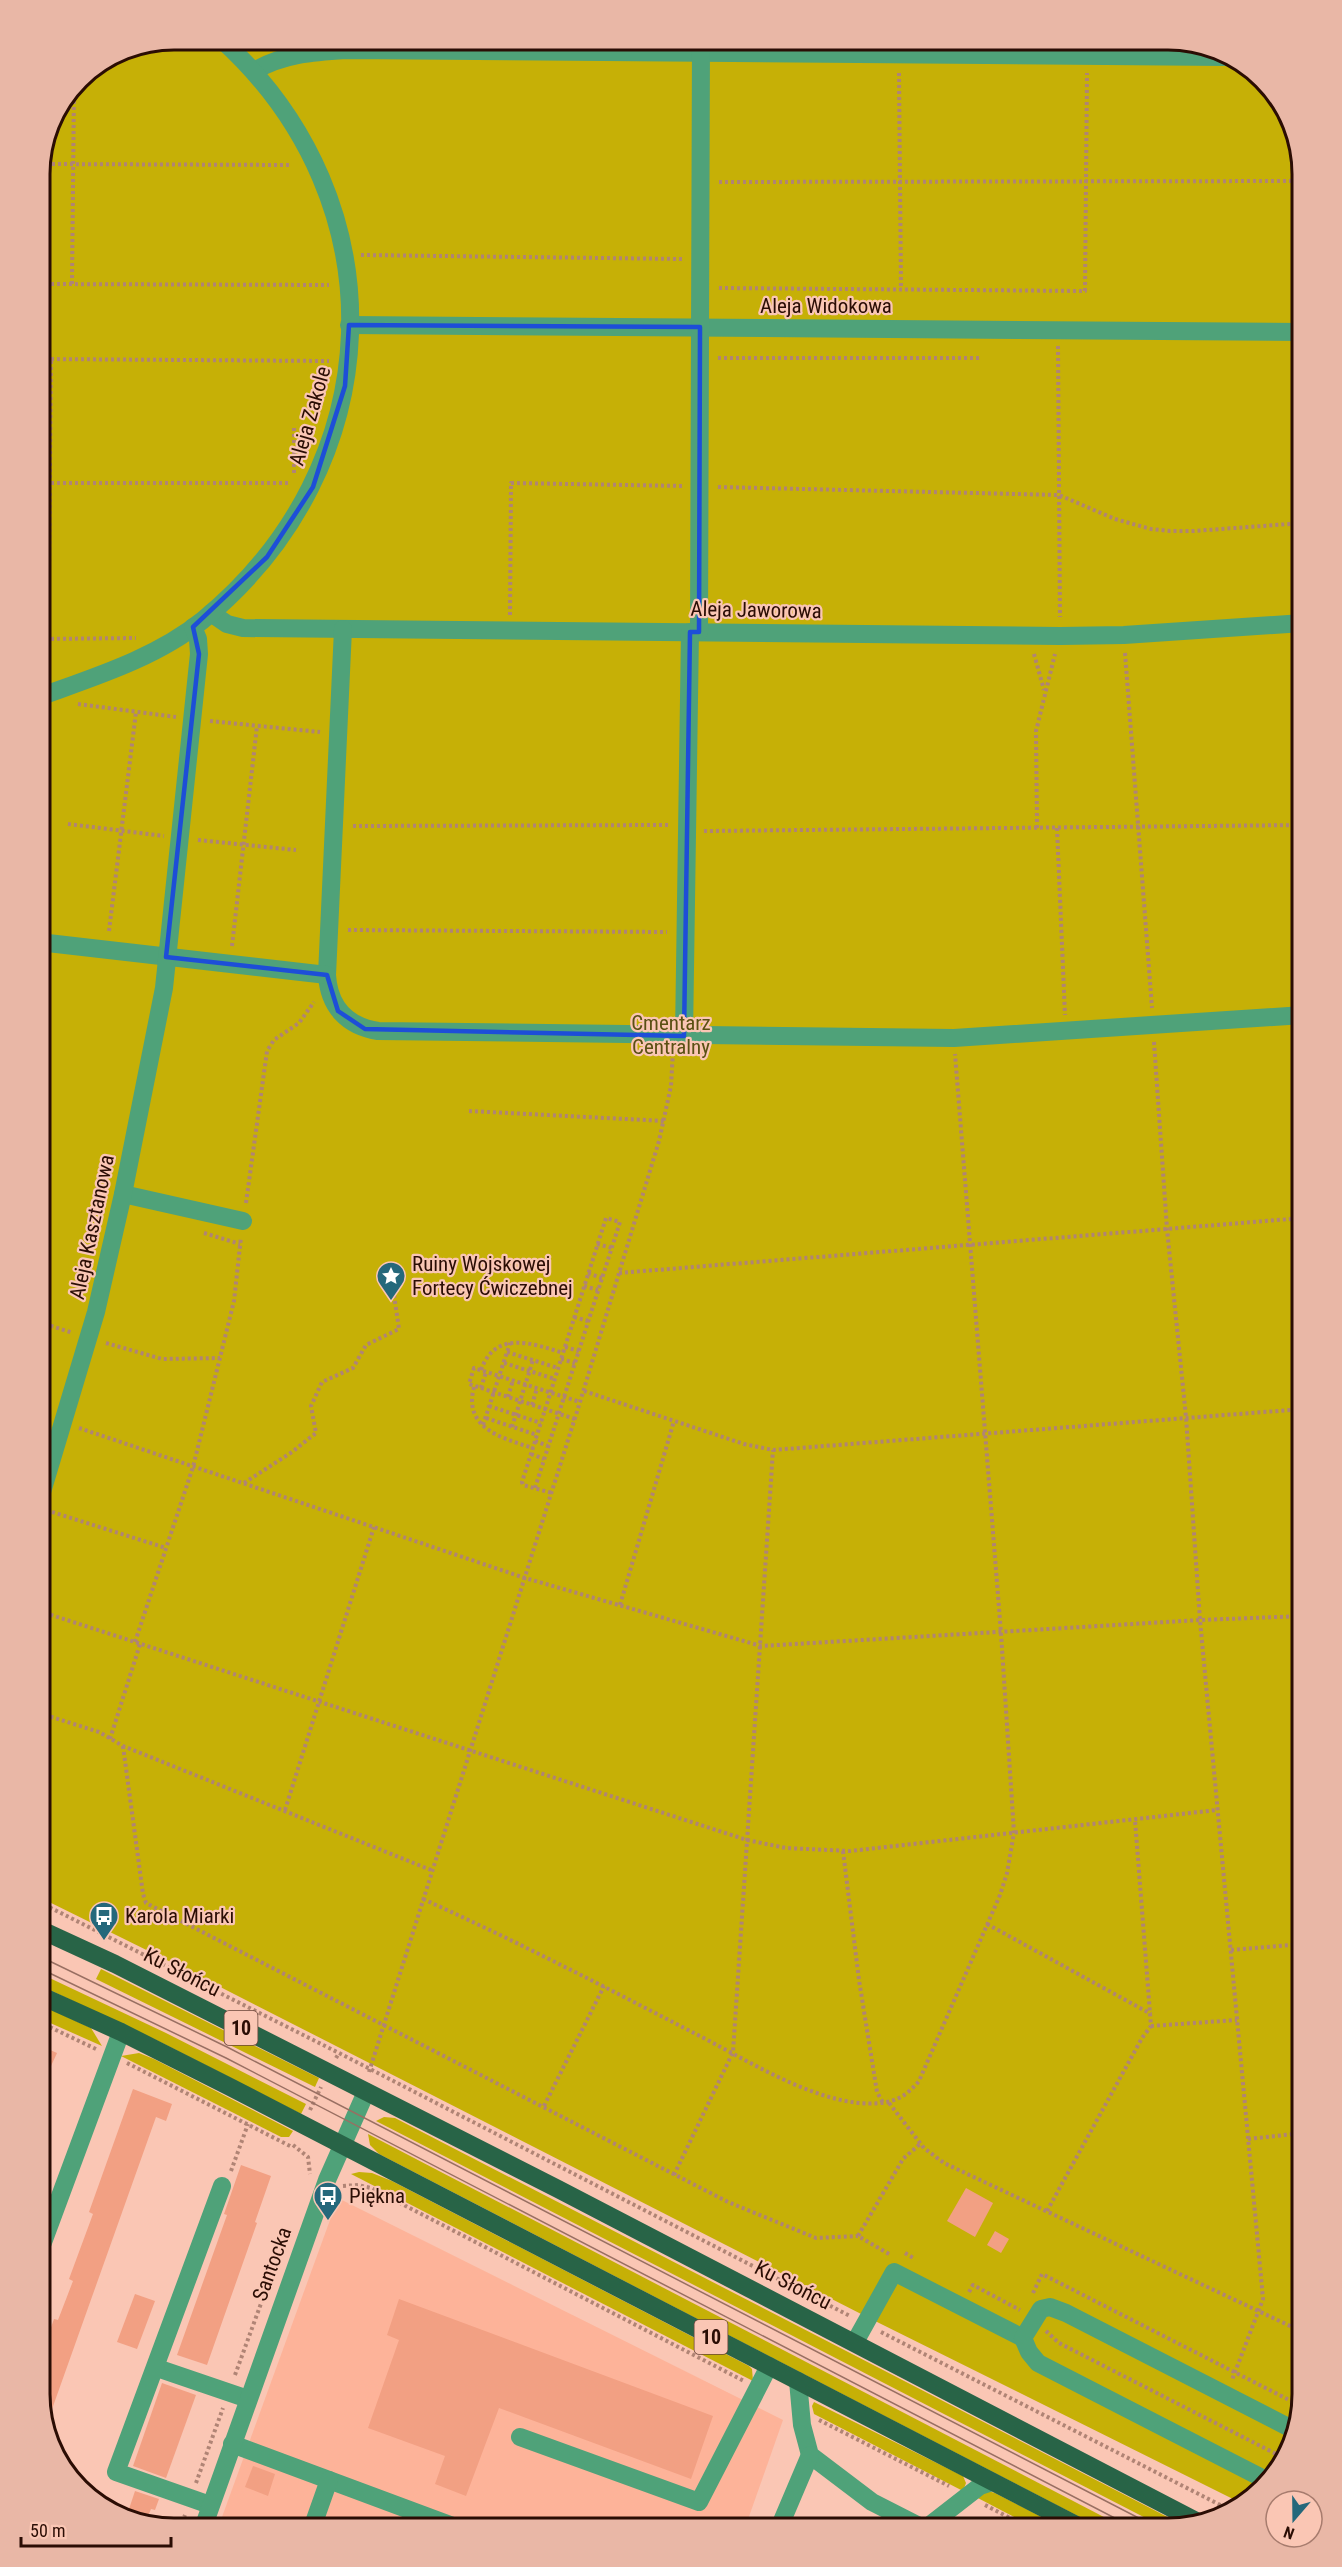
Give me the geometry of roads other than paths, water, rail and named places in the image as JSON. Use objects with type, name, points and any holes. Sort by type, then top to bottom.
[{"type":"main road","name":"Ku Słońcu","points":[[50,1934],[115,1964],[855,2342],[1186,2516]]},
{"type":"main road","name":"10","points":[[50,2000],[122,2032],[1062,2518]]},
{"type":"street","name":"Aleja Zakole","points":[[50,693],[142,656],[193,627],[211,613],[267,557],[313,487],[332,438],[348,362],[349,324],[345,255],[336,217],[314,166],[287,116],[254,71],[232,50]]},
{"type":"street","points":[[254,71],[267,63],[293,55],[346,50]]},
{"type":"street","points":[[679,1036],[686,932],[687,828],[700,487],[701,50]]},
{"type":"street","points":[[800,50],[899,54],[1209,57]]},
{"type":"street","name":"Aleja Widokowa","points":[[349,324],[1292,332]]},
{"type":"street","name":"Aleja Jaworowa","points":[[211,613],[227,624],[243,628],[1028,636],[1124,635],[1292,624]]},
{"type":"street","name":"Aleja Kasztanowa","points":[[50,1481],[64,1424],[90,1339],[123,1194],[164,988],[199,654],[198,639],[193,627]]},
{"type":"street","points":[[343,629],[327,978],[334,1003],[346,1019],[356,1025],[378,1031],[954,1038],[1292,1017]]},
{"type":"street","points":[[50,943],[230,964],[327,978]]},
{"type":"street","points":[[123,1194],[243,1221]]},
{"type":"street","points":[[50,2224],[122,2032]]},
{"type":"street","points":[[341,2145],[366,2092]]},
{"type":"street","name":"Santocka","points":[[206,2517],[341,2145]]},
{"type":"street","points":[[210,2505],[116,2472],[151,2375],[157,2368],[222,2186]]},
{"type":"street","points":[[855,2342],[894,2272],[1023,2338]]},
{"type":"street","points":[[1260,2477],[1038,2362],[1029,2352],[1023,2338],[1029,2316],[1050,2307],[1066,2313],[1287,2427]]},
{"type":"street","points":[[520,2437],[699,2502],[769,2366]]},
{"type":"street","points":[[157,2368],[248,2399]]},
{"type":"street","points":[[783,2518],[810,2455],[802,2418],[798,2381]]},
{"type":"street","points":[[232,2444],[429,2517]]},
{"type":"street","points":[[810,2455],[872,2502],[904,2518]]},
{"type":"street","points":[[316,2517],[329,2480]]},
{"type":"street","points":[[938,2518],[980,2486],[992,2482]]},
{"type":"tram line","points":[[50,1961],[227,2047],[1139,2518]]},
{"type":"tram line","points":[[50,1973],[226,2058],[1115,2518]]},
{"type":"place","name":"Ruiny Wojskowej Fortecy Ćwiczebnej","points":[[391,1302]]},
{"type":"place","name":"Karola Miarki","points":[[104,1942]]},
{"type":"place","name":"Piękna","points":[[328,2222]]},
{"type":"park label","name":"Cmentarz Centralny","points":[[671,1035]]}]
